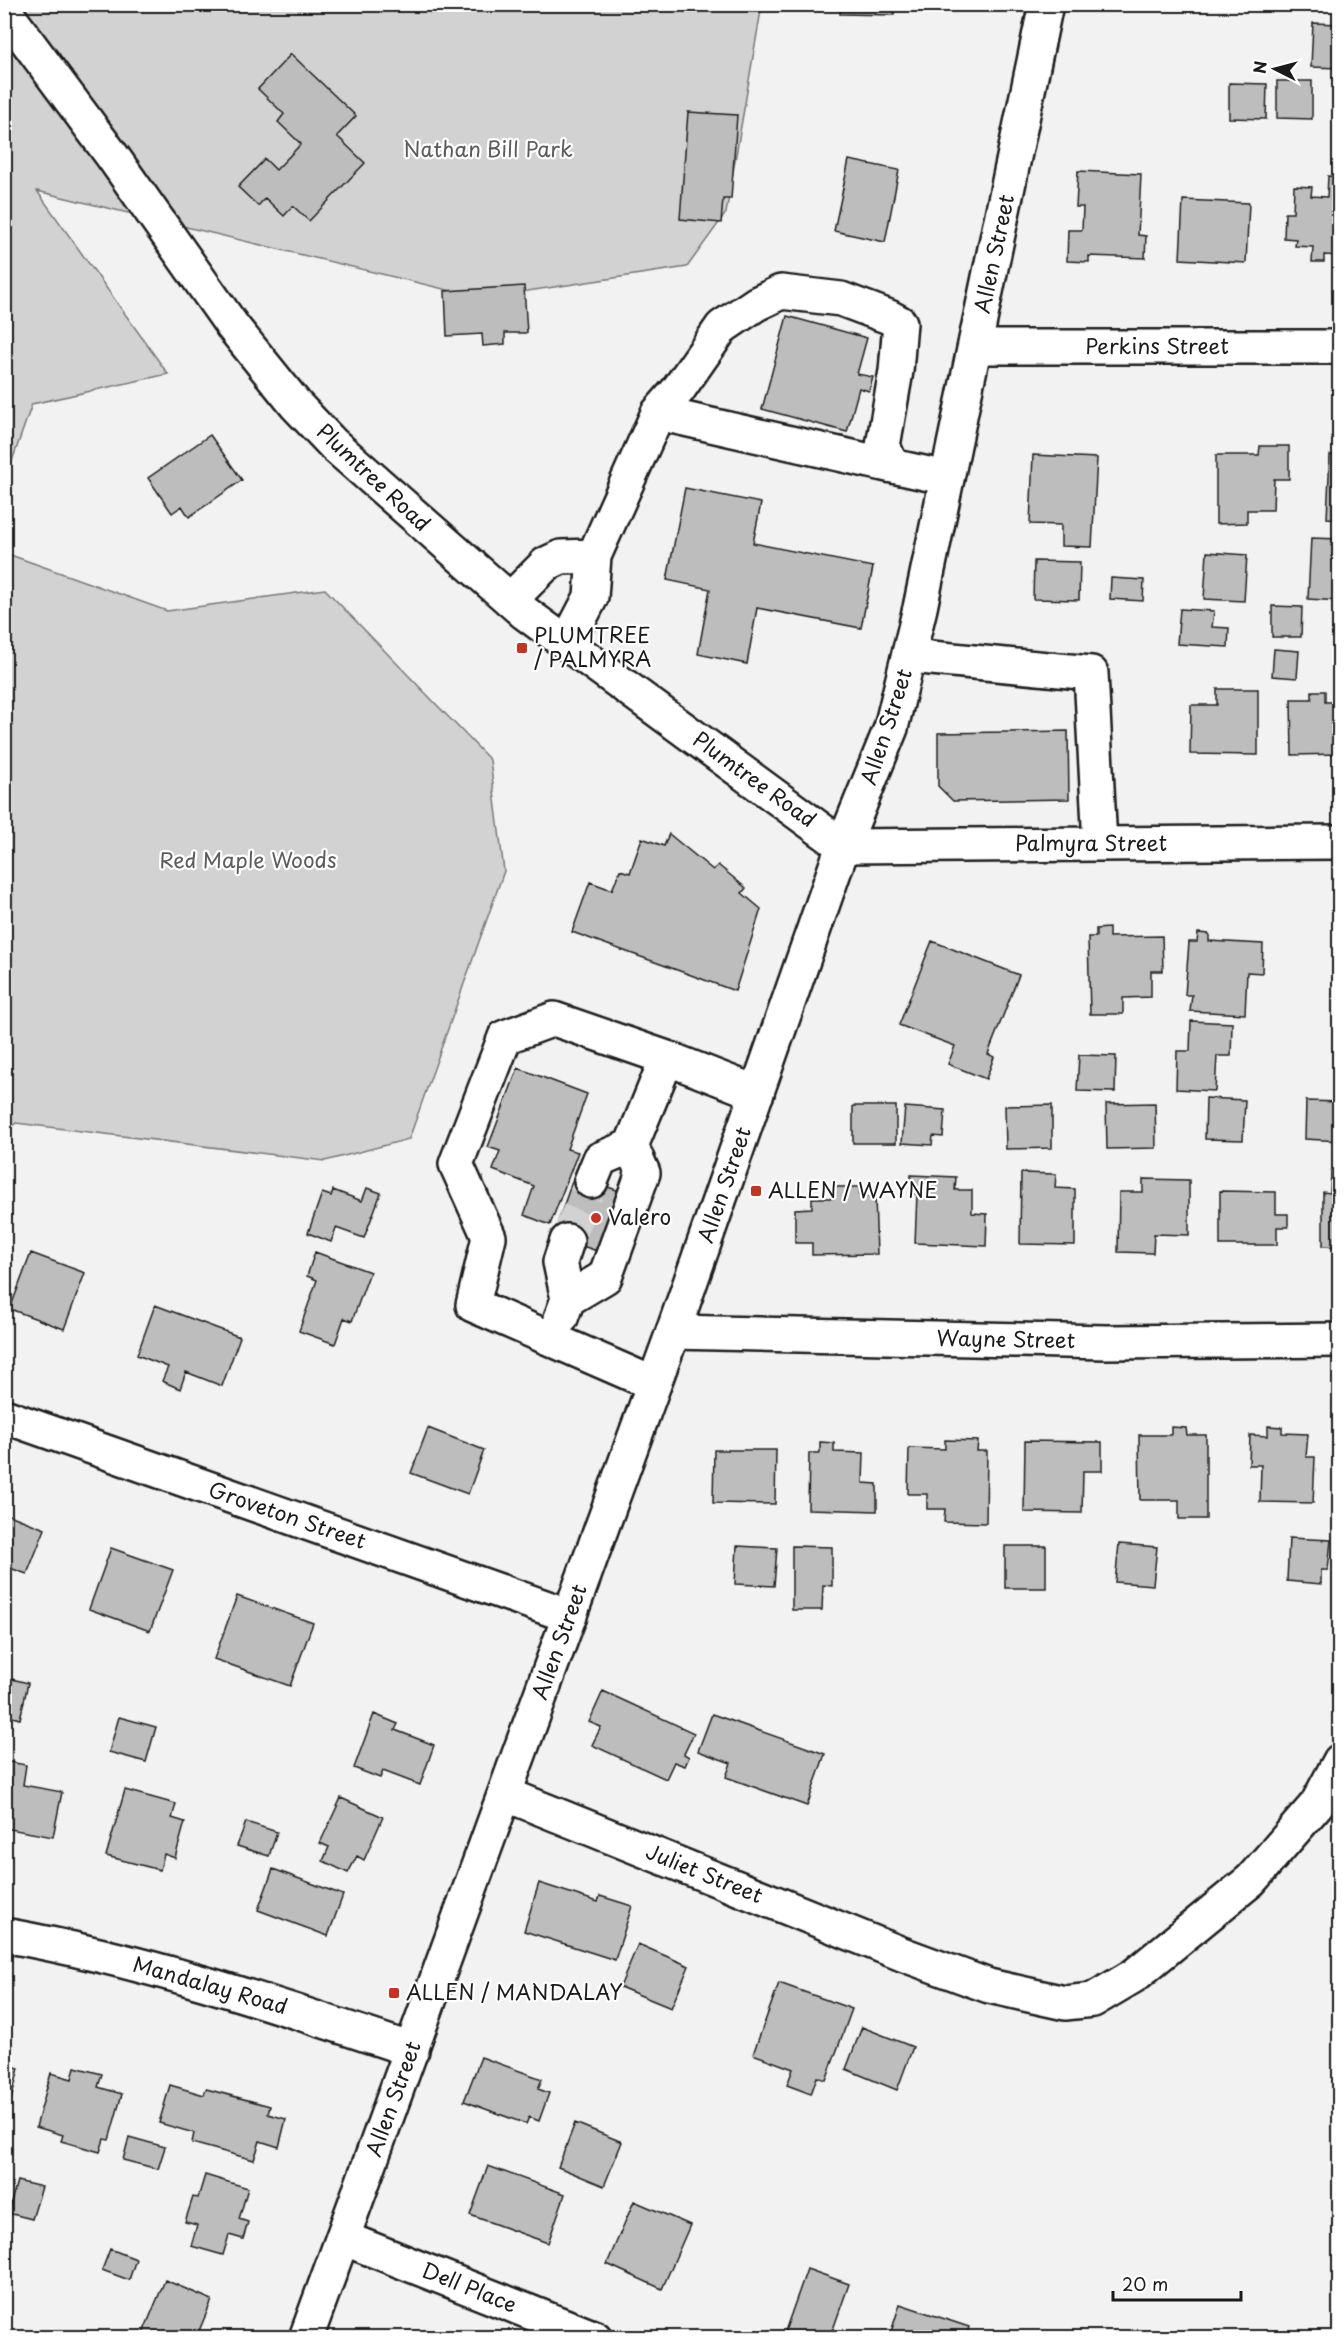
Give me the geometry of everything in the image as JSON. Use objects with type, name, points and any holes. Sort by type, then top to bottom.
[{"type":"street","name":"Allen Street","points":[[306,2337],[673,1332],[843,846],[891,729],[910,656],[1047,4]]},
{"type":"street","name":"Plumtree Road","points":[[4,10],[113,157],[233,327],[284,390],[333,444],[510,600],[843,846]]},
{"type":"street","points":[[567,643],[591,597],[594,556],[658,413],[678,390],[722,327],[756,304],[781,292],[841,299],[900,323],[896,371],[883,446],[892,466]]},
{"type":"street","name":"Perkins Street","points":[[975,347],[1340,346]]},
{"type":"street","points":[[658,413],[948,477]]},
{"type":"street","points":[[510,600],[546,564],[561,557],[594,556]]},
{"type":"street","points":[[910,656],[1091,673],[1100,844]]},
{"type":"street","name":"Palmyra Street","points":[[843,846],[1340,842]]},
{"type":"street","points":[[654,1384],[473,1305],[489,1237],[456,1164],[505,1036],[554,1020],[667,1058],[757,1093]]},
{"type":"street","points":[[591,1181],[600,1159],[631,1146],[667,1058]]},
{"type":"street","points":[[568,1299],[605,1276],[643,1173],[631,1146]]},
{"type":"street","points":[[552,1339],[568,1299],[560,1262],[567,1241]]},
{"type":"street","name":"Wayne Street","points":[[673,1332],[1106,1342],[1340,1340]]},
{"type":"street","name":"Groveton Street","points":[[4,1416],[570,1616]]},
{"type":"street","name":"Juliet Street","points":[[505,1794],[902,1954],[989,1986],[1065,2004],[1093,2000],[1135,1975],[1251,1880],[1317,1804],[1340,1761]]},
{"type":"street","name":"Mandalay Road","points":[[4,1935],[62,1946],[172,1973],[289,2008],[412,2050]]},
{"type":"street","name":"Dell Place","points":[[343,2238],[595,2337]]},
{"type":"green space","name":"Nathan Bill Park","points":[[5,5],[762,5],[726,213],[687,267],[481,298],[37,191],[168,374],[32,404],[5,481]]},
{"type":"green space","name":"Red Maple Woods","points":[[5,553],[167,611],[325,589],[490,760],[504,871],[409,1139],[325,1161],[16,1123],[5,1132]]},
{"type":"building","points":[[841,4],[895,4],[894,15],[840,14]]},
{"type":"building","points":[[1313,23],[1340,24],[1340,68],[1311,67]]},
{"type":"building","points":[[291,54],[356,116],[337,136],[365,163],[309,221],[293,206],[284,216],[265,198],[258,206],[238,187],[265,159],[276,170],[301,144],[278,122],[284,114],[258,89]]},
{"type":"building","points":[[1277,81],[1312,81],[1312,119],[1277,118]]},
{"type":"building","points":[[1229,83],[1267,84],[1266,119],[1229,118]]},
{"type":"building","points":[[688,112],[737,115],[731,199],[723,199],[721,223],[680,219]]},
{"type":"building","points":[[849,160],[899,170],[885,242],[834,231]]},
{"type":"building","points":[[1078,171],[1141,174],[1138,235],[1146,236],[1145,258],[1089,256],[1089,262],[1067,261],[1068,230],[1082,230],[1083,207],[1076,207]]},
{"type":"building","points":[[1328,176],[1340,177],[1340,256],[1324,255],[1324,262],[1312,262],[1313,247],[1295,246],[1296,239],[1284,238],[1285,213],[1293,213],[1294,186],[1312,187],[1311,196],[1327,197]]},
{"type":"building","points":[[1183,200],[1249,203],[1246,263],[1180,259]]},
{"type":"building","points":[[524,286],[527,333],[505,333],[505,344],[483,346],[482,334],[447,336],[445,291]]},
{"type":"building","points":[[787,316],[867,338],[857,374],[873,377],[869,391],[859,388],[847,432],[762,409]]},
{"type":"building","points":[[210,435],[242,480],[189,517],[182,506],[172,513],[148,478]]},
{"type":"building","points":[[1260,446],[1289,446],[1289,479],[1274,479],[1273,510],[1247,510],[1247,523],[1216,524],[1216,455],[1259,455]]},
{"type":"building","points":[[1033,455],[1097,458],[1092,547],[1061,546],[1061,525],[1030,524]]},
{"type":"building","points":[[1330,455],[1340,456],[1340,519],[1327,518]]},
{"type":"building","points":[[685,488],[761,503],[753,543],[873,567],[861,628],[757,608],[747,664],[698,654],[710,589],[667,580]]},
{"type":"building","points":[[1311,538],[1340,539],[1340,601],[1308,599]]},
{"type":"building","points":[[1207,552],[1247,555],[1244,601],[1204,599]]},
{"type":"building","points":[[1034,561],[1080,562],[1079,600],[1033,599]]},
{"type":"building","points":[[1111,578],[1144,580],[1143,601],[1110,599]]},
{"type":"building","points":[[1272,606],[1302,607],[1301,637],[1272,637]]},
{"type":"building","points":[[1180,609],[1214,611],[1212,627],[1229,628],[1228,647],[1177,644]]},
{"type":"building","points":[[1274,649],[1299,651],[1297,678],[1272,676]]},
{"type":"building","points":[[1217,689],[1258,689],[1258,755],[1190,754],[1191,705],[1217,705]]},
{"type":"building","points":[[1312,691],[1325,691],[1325,702],[1340,702],[1340,754],[1292,755],[1291,699],[1312,699]]},
{"type":"building","points":[[1068,731],[1069,799],[953,801],[938,786],[938,733]]},
{"type":"building","points":[[669,834],[713,870],[718,865],[746,888],[742,893],[761,909],[735,991],[572,932],[590,882],[612,890],[620,870],[630,873],[642,838],[664,846]]},
{"type":"building","points":[[1109,928],[1109,937],[1162,936],[1163,971],[1151,971],[1151,997],[1123,998],[1123,1014],[1090,1014],[1088,937],[1096,937],[1096,929]]},
{"type":"building","points":[[1198,933],[1209,934],[1209,941],[1263,944],[1262,973],[1247,972],[1245,1014],[1190,1011],[1192,995],[1185,995],[1189,942],[1197,942]]},
{"type":"building","points":[[932,941],[1019,975],[988,1054],[994,1057],[986,1079],[948,1064],[955,1046],[899,1025]]},
{"type":"building","points":[[1191,1021],[1232,1023],[1231,1056],[1217,1056],[1215,1091],[1176,1089],[1177,1051],[1190,1051]]},
{"type":"building","points":[[1079,1055],[1116,1056],[1115,1092],[1077,1091]]},
{"type":"building","points":[[518,1068],[587,1094],[567,1149],[578,1152],[550,1225],[524,1215],[534,1186],[493,1170],[500,1151],[488,1147]]},
{"type":"building","points":[[1206,1098],[1245,1100],[1243,1140],[1205,1139]]},
{"type":"building","points":[[1306,1101],[1340,1102],[1340,1141],[1305,1139]]},
{"type":"building","points":[[1155,1103],[1156,1148],[1107,1149],[1106,1104]]},
{"type":"building","points":[[1052,1105],[1052,1148],[1006,1149],[1005,1106]]},
{"type":"building","points":[[853,1106],[896,1106],[896,1143],[853,1143]]},
{"type":"building","points":[[905,1107],[945,1110],[943,1137],[933,1136],[932,1145],[902,1143]]},
{"type":"building","points":[[1331,1171],[1340,1171],[1340,1247],[1323,1246],[1323,1192],[1330,1193]]},
{"type":"building","points":[[1021,1173],[1056,1174],[1055,1188],[1075,1189],[1075,1245],[1020,1244]]},
{"type":"building","points":[[911,1175],[956,1177],[955,1190],[972,1190],[972,1213],[987,1214],[986,1246],[915,1243],[917,1194],[911,1194]]},
{"type":"building","points":[[574,1176],[623,1192],[603,1253],[553,1236]]},
{"type":"building","points":[[1143,1179],[1189,1180],[1189,1235],[1154,1234],[1153,1253],[1118,1252],[1119,1192],[1143,1192]]},
{"type":"building","points":[[832,1187],[859,1187],[860,1197],[875,1197],[877,1254],[812,1255],[812,1243],[795,1243],[795,1209],[812,1208],[812,1198],[833,1198]]},
{"type":"building","points":[[367,1188],[381,1193],[364,1238],[336,1228],[331,1242],[308,1233],[322,1193],[331,1196],[333,1190],[362,1201]]},
{"type":"building","points":[[1220,1191],[1276,1192],[1276,1214],[1288,1214],[1288,1227],[1277,1227],[1277,1245],[1220,1245]]},
{"type":"building","points":[[315,1252],[370,1272],[352,1321],[344,1318],[335,1344],[299,1331],[317,1280],[307,1276]]},
{"type":"building","points":[[31,1253],[85,1273],[64,1329],[10,1309]]},
{"type":"building","points":[[155,1305],[240,1337],[222,1386],[186,1372],[180,1389],[162,1381],[168,1367],[137,1355]]},
{"type":"building","points":[[1268,1426],[1282,1427],[1282,1433],[1308,1434],[1306,1457],[1315,1457],[1313,1503],[1260,1502],[1261,1465],[1249,1465],[1250,1435],[1268,1436]]},
{"type":"building","points":[[1171,1427],[1186,1428],[1187,1435],[1206,1435],[1206,1519],[1179,1519],[1179,1500],[1140,1500],[1139,1435],[1171,1435]]},
{"type":"building","points":[[428,1428],[484,1450],[468,1494],[411,1473]]},
{"type":"building","points":[[945,1440],[978,1441],[977,1451],[987,1451],[986,1523],[944,1522],[945,1509],[927,1509],[927,1494],[908,1494],[909,1448],[945,1449]]},
{"type":"building","points":[[1025,1441],[1102,1442],[1102,1471],[1083,1471],[1082,1513],[1024,1512]]},
{"type":"building","points":[[820,1442],[834,1443],[834,1452],[864,1453],[863,1483],[877,1484],[877,1511],[808,1509],[809,1453],[820,1453]]},
{"type":"building","points":[[714,1450],[776,1450],[775,1504],[713,1503]]},
{"type":"building","points":[[4,1513],[45,1529],[27,1574],[4,1566]]},
{"type":"building","points":[[1289,1538],[1331,1540],[1328,1570],[1321,1570],[1321,1584],[1287,1581]]},
{"type":"building","points":[[1119,1544],[1157,1547],[1153,1585],[1115,1582]]},
{"type":"building","points":[[737,1546],[777,1548],[774,1586],[735,1584]]},
{"type":"building","points":[[792,1546],[832,1547],[832,1586],[823,1585],[822,1610],[792,1610]]},
{"type":"building","points":[[1005,1546],[1046,1546],[1046,1588],[1005,1588]]},
{"type":"building","points":[[111,1548],[173,1570],[150,1631],[89,1609]]},
{"type":"building","points":[[237,1596],[313,1623],[290,1686],[214,1659]]},
{"type":"building","points":[[4,1677],[28,1683],[20,1719],[4,1715]]},
{"type":"building","points":[[603,1691],[694,1733],[684,1754],[689,1757],[685,1766],[674,1762],[666,1779],[592,1745],[601,1727],[589,1722]]},
{"type":"building","points":[[374,1714],[398,1724],[395,1730],[434,1745],[420,1785],[383,1771],[380,1778],[354,1768]]},
{"type":"building","points":[[712,1714],[825,1754],[807,1806],[726,1777],[731,1763],[698,1751]]},
{"type":"building","points":[[119,1717],[156,1727],[146,1762],[109,1752]]},
{"type":"building","points":[[4,1761],[26,1765],[23,1785],[62,1792],[53,1837],[4,1828]]},
{"type":"building","points":[[125,1790],[176,1804],[172,1818],[185,1822],[175,1858],[164,1854],[160,1870],[106,1856]]},
{"type":"building","points":[[341,1798],[383,1817],[364,1860],[357,1856],[348,1873],[323,1861],[329,1847],[320,1843]]},
{"type":"building","points":[[246,1822],[277,1832],[269,1856],[237,1846]]},
{"type":"building","points":[[273,1869],[343,1895],[328,1936],[258,1910]]},
{"type":"building","points":[[539,1883],[598,1902],[600,1896],[632,1906],[615,1960],[524,1931]]},
{"type":"building","points":[[638,1944],[689,1966],[671,2008],[620,1987]]},
{"type":"building","points":[[779,1983],[852,2009],[826,2080],[817,2077],[811,2094],[787,2085],[793,2069],[753,2054]]},
{"type":"building","points":[[862,2027],[913,2047],[897,2090],[846,2069]]},
{"type":"building","points":[[481,2057],[542,2079],[538,2089],[549,2093],[539,2121],[529,2117],[526,2124],[464,2101]]},
{"type":"building","points":[[4,2064],[19,2068],[11,2100],[4,2099]]},
{"type":"building","points":[[75,2067],[102,2074],[98,2087],[122,2094],[109,2140],[104,2139],[100,2152],[61,2141],[63,2135],[36,2127],[51,2073],[72,2079]]},
{"type":"building","points":[[170,2085],[204,2095],[206,2089],[270,2106],[268,2114],[286,2119],[279,2147],[260,2141],[254,2160],[192,2143],[194,2133],[159,2123]]},
{"type":"building","points":[[575,2123],[622,2142],[604,2186],[558,2167]]},
{"type":"building","points":[[129,2137],[165,2147],[158,2169],[123,2160]]},
{"type":"building","points":[[488,2166],[565,2194],[548,2243],[470,2215]]},
{"type":"building","points":[[205,2175],[248,2188],[239,2219],[248,2222],[243,2239],[229,2235],[223,2255],[191,2246],[197,2225],[185,2222],[193,2197],[198,2198]]},
{"type":"building","points":[[17,2181],[42,2187],[32,2219],[8,2213]]},
{"type":"building","points":[[634,2201],[690,2225],[662,2289],[607,2264]]},
{"type":"building","points":[[110,2249],[136,2259],[129,2280],[102,2270]]},
{"type":"building","points":[[807,2269],[849,2284],[830,2338],[794,2338],[784,2334]]},
{"type":"building","points":[[165,2280],[212,2300],[196,2338],[141,2338]]},
{"type":"building","points":[[900,2304],[969,2327],[966,2338],[889,2338]]},
{"type":"tunnel","points":[[567,1241],[591,1181]]},
{"type":"place","name":"PLUMTREE / PALMYRA","points":[[522,648]]},
{"type":"place","name":"ALLEN / WAYNE","points":[[756,1191]]},
{"type":"place","name":"Valero","points":[[596,1218]]},
{"type":"place","name":"ALLEN / MANDALAY","points":[[394,1993]]}]
